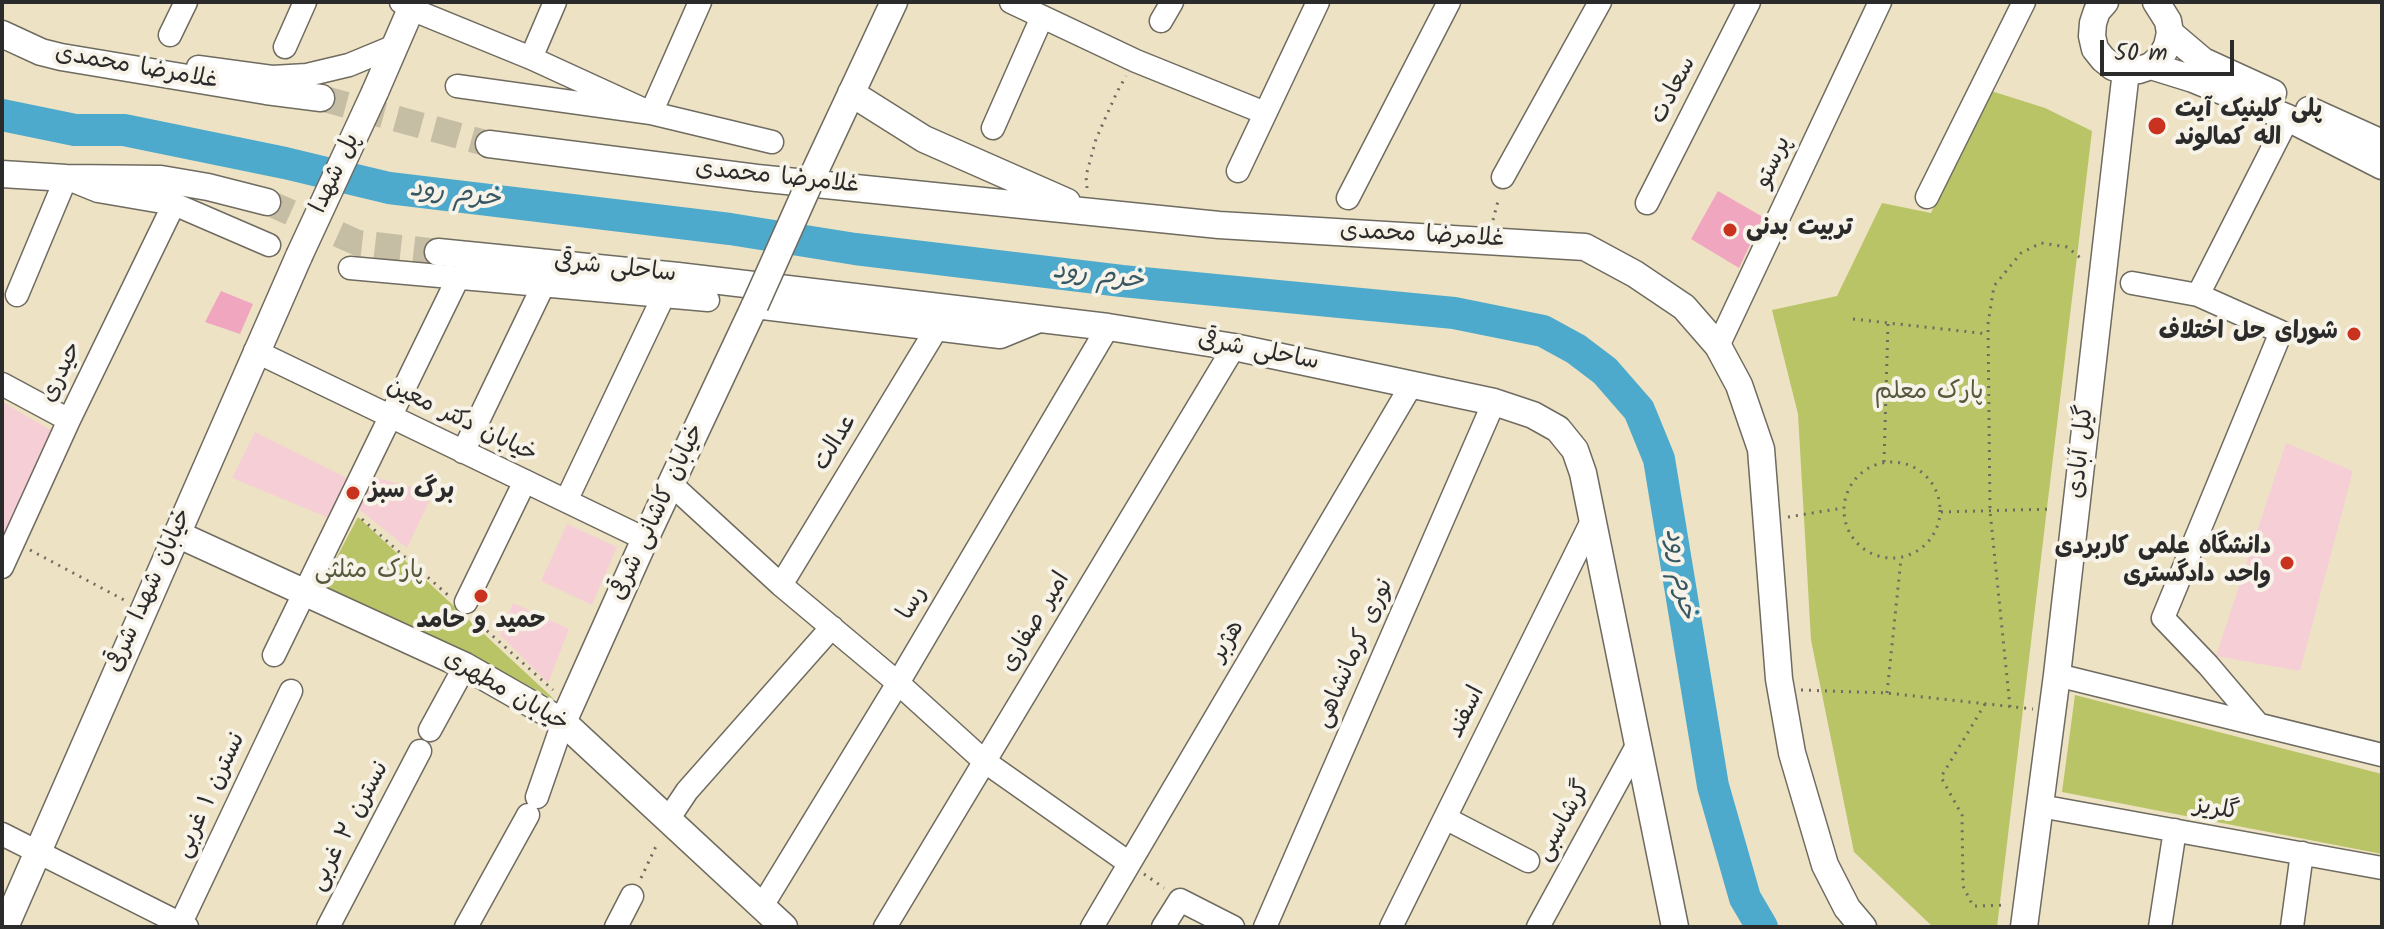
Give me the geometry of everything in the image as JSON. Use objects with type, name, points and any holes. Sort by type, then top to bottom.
[{"type":"main road","points":[[894,2],[851,93],[924,139],[1088,212]]},
{"type":"main road","points":[[2138,68],[2161,57],[2170,33],[2168,21],[2156,2]]},
{"type":"main road","points":[[395,46],[409,4]]},
{"type":"main road","points":[[2094,5],[2092,36],[2095,49],[2113,67],[2138,68],[2193,79],[2288,118],[2382,166]]},
{"type":"main road","points":[[2170,33],[2203,61],[2382,143]]},
{"type":"main road","name":"غلامرضا محمدی","points":[[2,34],[41,52],[61,57],[321,98]]},
{"type":"main road","name":"پل شهدا","points":[[299,256],[395,46]]},
{"type":"main road","name":"گیل آبادی","points":[[2026,916],[2053,711],[2102,276],[2138,68]]},
{"type":"main road","name":"خیابان کاشانی شرقی","points":[[563,722],[851,93]]},
{"type":"main road","name":"غلامرضا محمدی","points":[[489,144],[757,178],[1219,225],[1585,247],[1635,274],[1684,307],[1718,346],[1739,385],[1761,449],[1781,690],[1792,753],[1825,865],[1847,908],[1863,927]]},
{"type":"main road","points":[[2,174],[161,179],[267,202]]},
{"type":"main road","name":"ساحلی شرقی","points":[[438,252],[678,276],[1108,327],[1234,347],[1494,402],[1533,415],[1558,429],[1567,439],[1575,450],[1583,473],[1675,927]]},
{"type":"main road","name":"خیابان شهدا شرقی","points":[[5,927],[299,256]]},
{"type":"main road","points":[[755,305],[1000,335],[1041,318]]},
{"type":"main road","name":"خیابان مطهری","points":[[177,534],[465,666],[563,722],[784,927]]},
{"type":"street","points":[[170,35],[186,2]]},
{"type":"street","points":[[285,47],[305,2]]},
{"type":"street","points":[[531,58],[555,2]]},
{"type":"street","points":[[651,113],[700,2]]},
{"type":"street","points":[[1011,2],[1136,61],[1265,113]]},
{"type":"street","points":[[1238,171],[1318,2]]},
{"type":"street","points":[[1348,198],[1449,2]]},
{"type":"street","points":[[1503,177],[1600,2]]},
{"type":"street","name":"سعادت","points":[[1647,203],[1749,2]]},
{"type":"street","name":"پرستو","points":[[1718,346],[1880,2]]},
{"type":"street","points":[[1927,197],[2024,2]]},
{"type":"street","points":[[409,4],[651,113]]},
{"type":"street","points":[[993,128],[1042,17]]},
{"type":"street","points":[[61,57],[117,57],[272,77],[307,75],[335,68],[395,46]]},
{"type":"street","points":[[457,86],[651,113],[772,142]]},
{"type":"street","points":[[2198,295],[2288,118]]},
{"type":"street","points":[[17,295],[66,178],[98,191],[174,204],[269,245]]},
{"type":"street","name":"حیدری","points":[[2,567],[174,204]]},
{"type":"street","points":[[350,268],[708,300]]},
{"type":"street","points":[[274,655],[458,278]]},
{"type":"street","points":[[2132,283],[2198,295],[2281,332],[2163,618],[2259,725]]},
{"type":"street","points":[[463,452],[543,286]]},
{"type":"street","points":[[566,501],[664,295]]},
{"type":"street","name":"رسا","points":[[762,906],[1108,327]]},
{"type":"street","name":"عدالت","points":[[781,585],[937,328]]},
{"type":"street","name":"امیر صفاری","points":[[885,927],[1234,347]]},
{"type":"street","name":"خیابان دکتر معین","points":[[255,351],[645,539]]},
{"type":"street","points":[[2,384],[69,420]]},
{"type":"street","name":"هژبر","points":[[1092,927],[1412,384]]},
{"type":"street","name":"نوری کرمانشاهی","points":[[1265,927],[1494,402]]},
{"type":"street","points":[[466,602],[525,481]]},
{"type":"street","points":[[672,485],[781,585],[898,683],[984,761],[1129,863]]},
{"type":"street","name":"اسفند","points":[[1391,927],[1592,521]]},
{"type":"street","points":[[669,818],[687,791],[832,627]]},
{"type":"street","points":[[430,730],[465,666]]},
{"type":"street","points":[[2057,675],[2382,755]]},
{"type":"street","name":"نسترن ۱ غربی","points":[[182,926],[291,691]]},
{"type":"street","points":[[466,927],[532,806],[563,722]]},
{"type":"street","name":"گرشاسبی","points":[[1538,927],[1639,742]]},
{"type":"street","name":"نسترن ۲ غربی","points":[[328,927],[420,751]]},
{"type":"street","name":"گلریز","points":[[2040,806],[2382,868]]},
{"type":"street","points":[[1445,818],[1528,861]]},
{"type":"street","points":[[2160,927],[2175,830]]},
{"type":"street","points":[[2,834],[182,926]]},
{"type":"street","points":[[2292,927],[2302,853]]},
{"type":"street","points":[[616,927],[632,896]]},
{"type":"street","points":[[1163,927],[1180,900],[1233,927]]},
{"type":"path","points":[[1088,212],[1086,176],[1096,139],[1117,92],[1136,61]]},
{"type":"path","points":[[1489,241],[1503,177]]},
{"type":"path","points":[[2010,707],[1990,511],[1988,334],[1994,286],[2021,253],[2041,243],[2067,247],[2102,276]]},
{"type":"path","points":[[1853,319],[1988,334]]},
{"type":"path","points":[[1884,462],[1888,323]]},
{"type":"path","points":[[1884,462],[1905,463],[1925,473],[1937,491],[1941,512],[1935,533],[1921,550],[1901,559],[1879,558],[1860,547],[1847,530],[1843,508],[1849,487],[1864,471],[1884,462]]},
{"type":"path","points":[[1766,521],[1843,508]]},
{"type":"path","points":[[1941,512],[2076,508]]},
{"type":"path","points":[[14,542],[143,610]]},
{"type":"path","points":[[1887,693],[1901,559]]},
{"type":"path","points":[[1781,690],[1887,693],[2053,711]]},
{"type":"path","points":[[1985,704],[1941,777],[1962,815],[1963,886],[1973,906],[2026,916]]},
{"type":"path","points":[[632,896],[669,818]]},
{"type":"path","points":[[1129,863],[1180,900]]},
{"type":"shaded area","points":[[2,402],[54,432],[2,557]]},
{"type":"shaded area","points":[[255,432],[353,481],[334,520],[232,478]]},
{"type":"shaded area","name":"دانشگاه علمی کاربردی واحد دادگستری","points":[[2286,443],[2353,471],[2300,671],[2216,656]]},
{"type":"shaded area","points":[[374,477],[433,493],[407,548],[359,509]]},
{"type":"shaded area","points":[[567,524],[617,547],[592,605],[541,581]]},
{"type":"shaded area","points":[[513,603],[569,629],[548,683],[500,635]]},
{"type":"green space","name":"پارک معلم","points":[[1985,89],[2045,108],[2092,131],[1997,927],[1933,927],[1854,852],[1811,640],[1798,414],[1772,310],[1837,296],[1882,203],[1931,213]]},
{"type":"green space","name":"پارک مثلثی","points":[[358,517],[555,700],[474,656],[321,587]]},
{"type":"green space","points":[[2075,695],[2382,774],[2382,854],[2062,792]]},
{"type":"building","name":"تربیت بدنی","points":[[1718,191],[1763,217],[1739,268],[1691,239]]},
{"type":"building","points":[[221,291],[253,304],[240,334],[205,322]]},
{"type":"waterway","name":"خرم رود","points":[[2,115],[75,130],[124,130],[389,188],[1122,281],[1454,313],[1543,331],[1576,349],[1605,371],[1639,410],[1659,459],[1713,786],[1745,898],[1762,927]]},
{"type":"tunnel","points":[[321,98],[489,144]]},
{"type":"tunnel","points":[[267,202],[358,243],[438,252]]},
{"type":"place","name":"پلی کلینیک آیت اله کمالوند","points":[[2157,126]]},
{"type":"place","name":"تربیت بدنی","points":[[1730,230]]},
{"type":"place","name":"شورای حل اختلاف","points":[[2354,334]]},
{"type":"place","name":"برگ سبز","points":[[353,493]]},
{"type":"place","name":"دانشگاه علمی کاربردی واحد دادگستری","points":[[2287,563]]},
{"type":"place","name":"حمید و حامد","points":[[481,596]]}]
